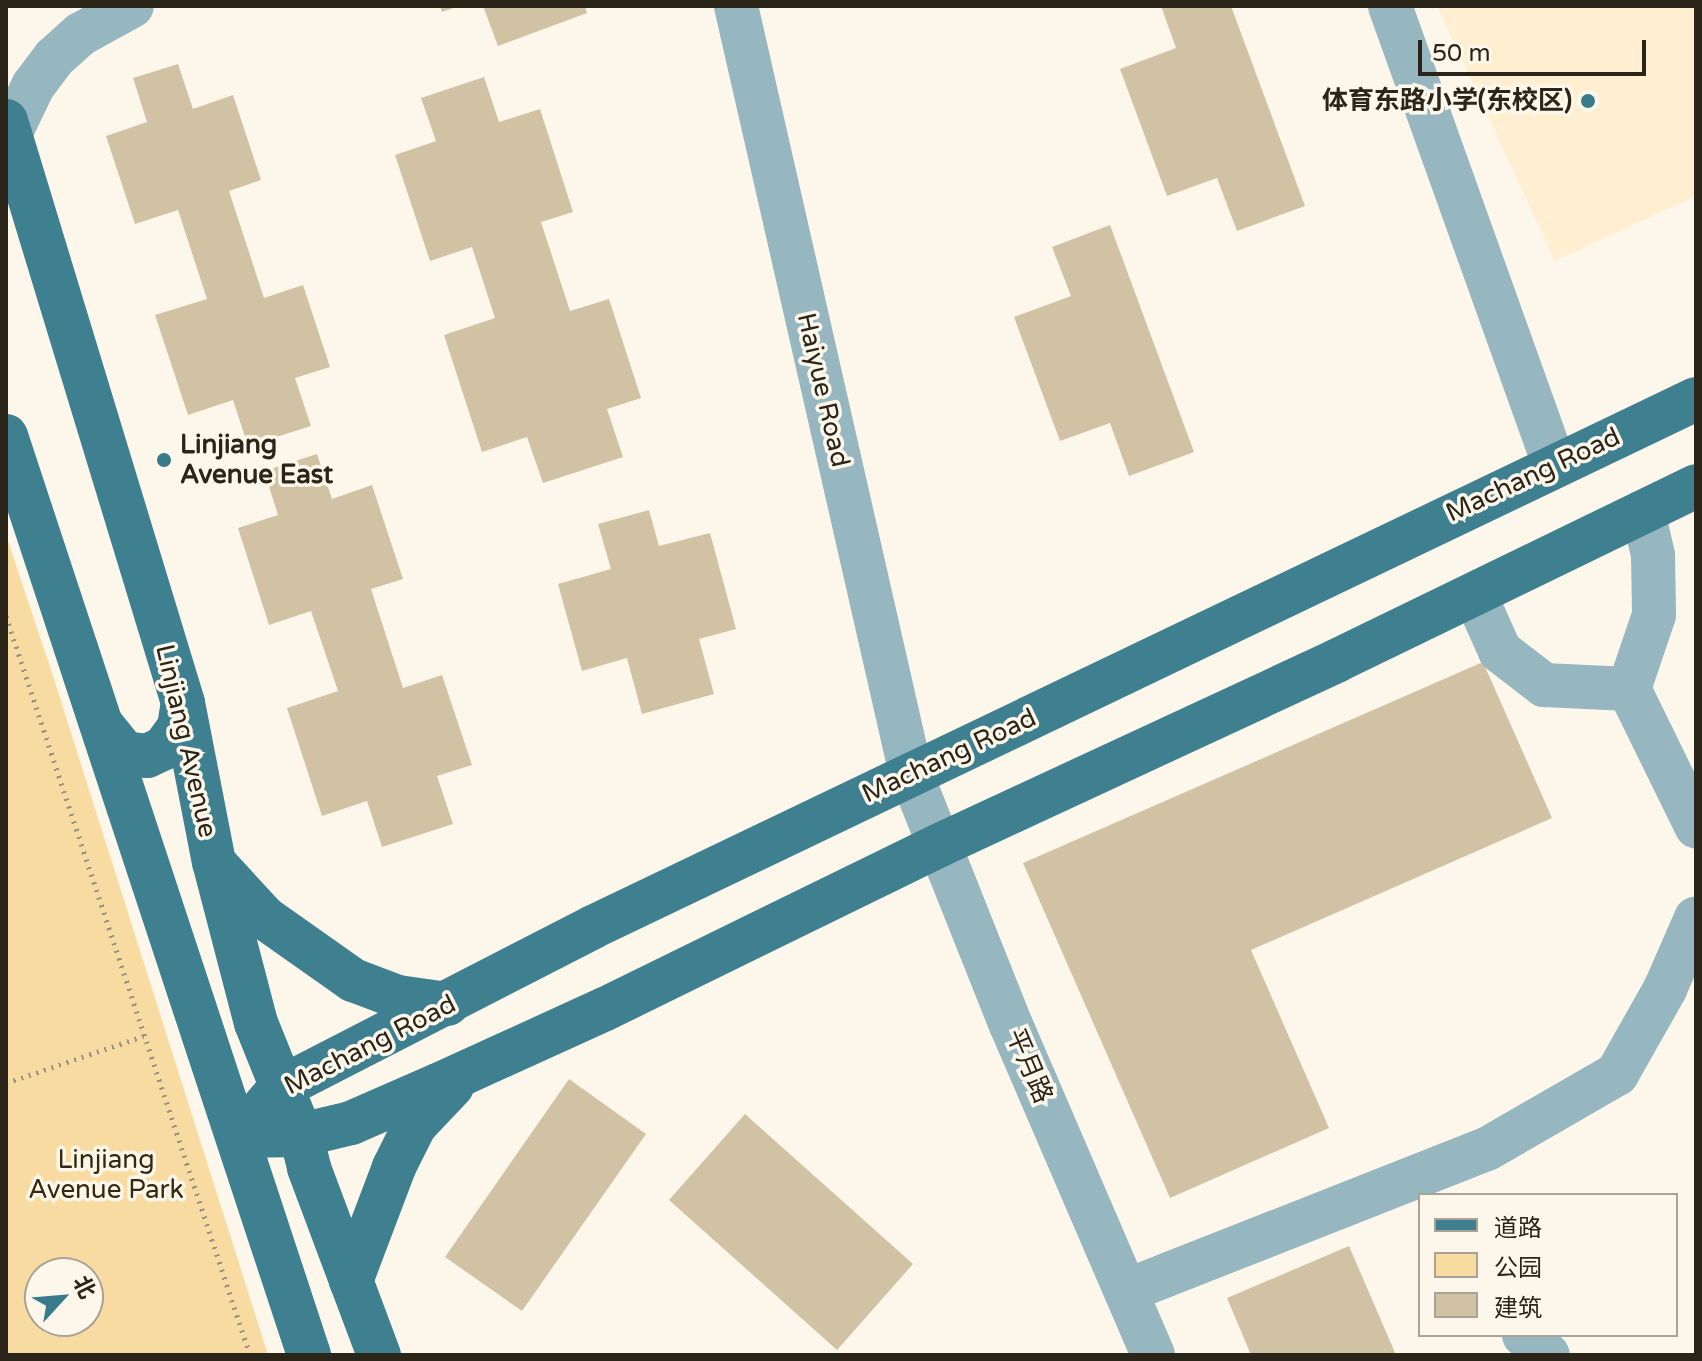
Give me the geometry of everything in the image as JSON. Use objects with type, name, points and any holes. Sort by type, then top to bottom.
[{"type":"main road","name":"Linjiang Avenue","points":[[8,128],[183,703],[214,862],[256,1023],[301,1135],[309,1168],[379,1355]]},
{"type":"main road","name":"Machang Road","points":[[239,1136],[280,1088],[593,927],[1696,399]]},
{"type":"main road","points":[[6,436],[309,1355]]},
{"type":"main road","name":"Machang Road","points":[[239,1136],[301,1135],[351,1123],[469,1072],[940,845],[1475,595],[1696,486]]},
{"type":"main road","points":[[102,725],[125,753],[147,756],[164,748],[179,727],[183,703]]},
{"type":"main road","points":[[214,862],[265,918],[353,980],[398,997],[448,1004],[433,1030],[431,1048],[443,1063],[469,1072],[415,1125],[394,1167],[351,1281]]},
{"type":"street","points":[[8,128],[54,58],[81,34],[132,6]]},
{"type":"street","name":"Haiyue Road","points":[[736,6],[911,774]]},
{"type":"street","points":[[1390,6],[1554,465]]},
{"type":"street","points":[[1643,512],[1653,555],[1654,615],[1629,689],[1696,826]]},
{"type":"street","points":[[1475,595],[1500,651],[1544,685],[1629,689]]},
{"type":"street","name":"平月路","points":[[911,774],[1011,1025],[1153,1355]]},
{"type":"street","points":[[1126,1291],[1415,1188],[1617,1074],[1665,989],[1696,918]]},
{"type":"street","points":[[1526,1337],[1548,1355]]},
{"type":"path","points":[[6,616],[250,1355]]},
{"type":"path","points":[[6,1083],[143,1036]]},
{"type":"shaded area","name":"体育东路小学(东校区)","points":[[1437,6],[1696,6],[1696,196],[1555,261]]},
{"type":"green space","name":"Linjiang Avenue Park","points":[[6,535],[55,682],[268,1355],[6,1355]]},
{"type":"building","points":[[440,6],[459,6],[442,12]]},
{"type":"building","points":[[483,6],[585,6],[587,13],[498,46]]},
{"type":"building","points":[[1161,6],[1231,6],[1305,206],[1237,231],[1217,178],[1167,196],[1120,69],[1176,48]]},
{"type":"building","points":[[178,64],[193,109],[233,95],[261,180],[229,191],[264,298],[303,285],[330,367],[295,378],[311,426],[248,446],[233,400],[188,415],[155,315],[207,299],[178,210],[135,224],[106,136],[147,122],[133,78]]},
{"type":"building","points":[[484,77],[499,122],[540,109],[573,212],[541,222],[570,311],[609,299],[641,398],[607,409],[623,457],[543,483],[527,437],[482,452],[444,335],[495,318],[472,247],[430,261],[395,155],[436,141],[421,98]]},
{"type":"building","points":[[1110,225],[1194,452],[1129,476],[1110,423],[1060,441],[1014,317],[1071,296],[1052,247]]},
{"type":"building","points":[[317,454],[332,499],[372,485],[403,579],[371,589],[403,688],[442,675],[472,765],[437,776],[453,824],[382,847],[367,801],[322,816],[287,708],[338,691],[311,611],[269,625],[238,528],[278,515],[264,471]]},
{"type":"building","points":[[649,510],[659,546],[710,533],[736,629],[699,639],[714,694],[642,714],[627,658],[582,671],[558,584],[611,569],[598,524]]},
{"type":"building","points":[[1483,662],[1552,818],[1251,950],[1329,1128],[1170,1198],[1023,863]]},
{"type":"building","points":[[569,1079],[646,1134],[522,1311],[445,1257]]},
{"type":"building","points":[[745,1114],[913,1264],[837,1350],[669,1200]]},
{"type":"building","points":[[1349,1246],[1396,1355],[1251,1355],[1227,1298]]},
{"type":"place","name":"体育东路小学(东校区)","points":[[1588,101]]},
{"type":"place","name":"Linjiang Avenue East","points":[[164,460]]}]
